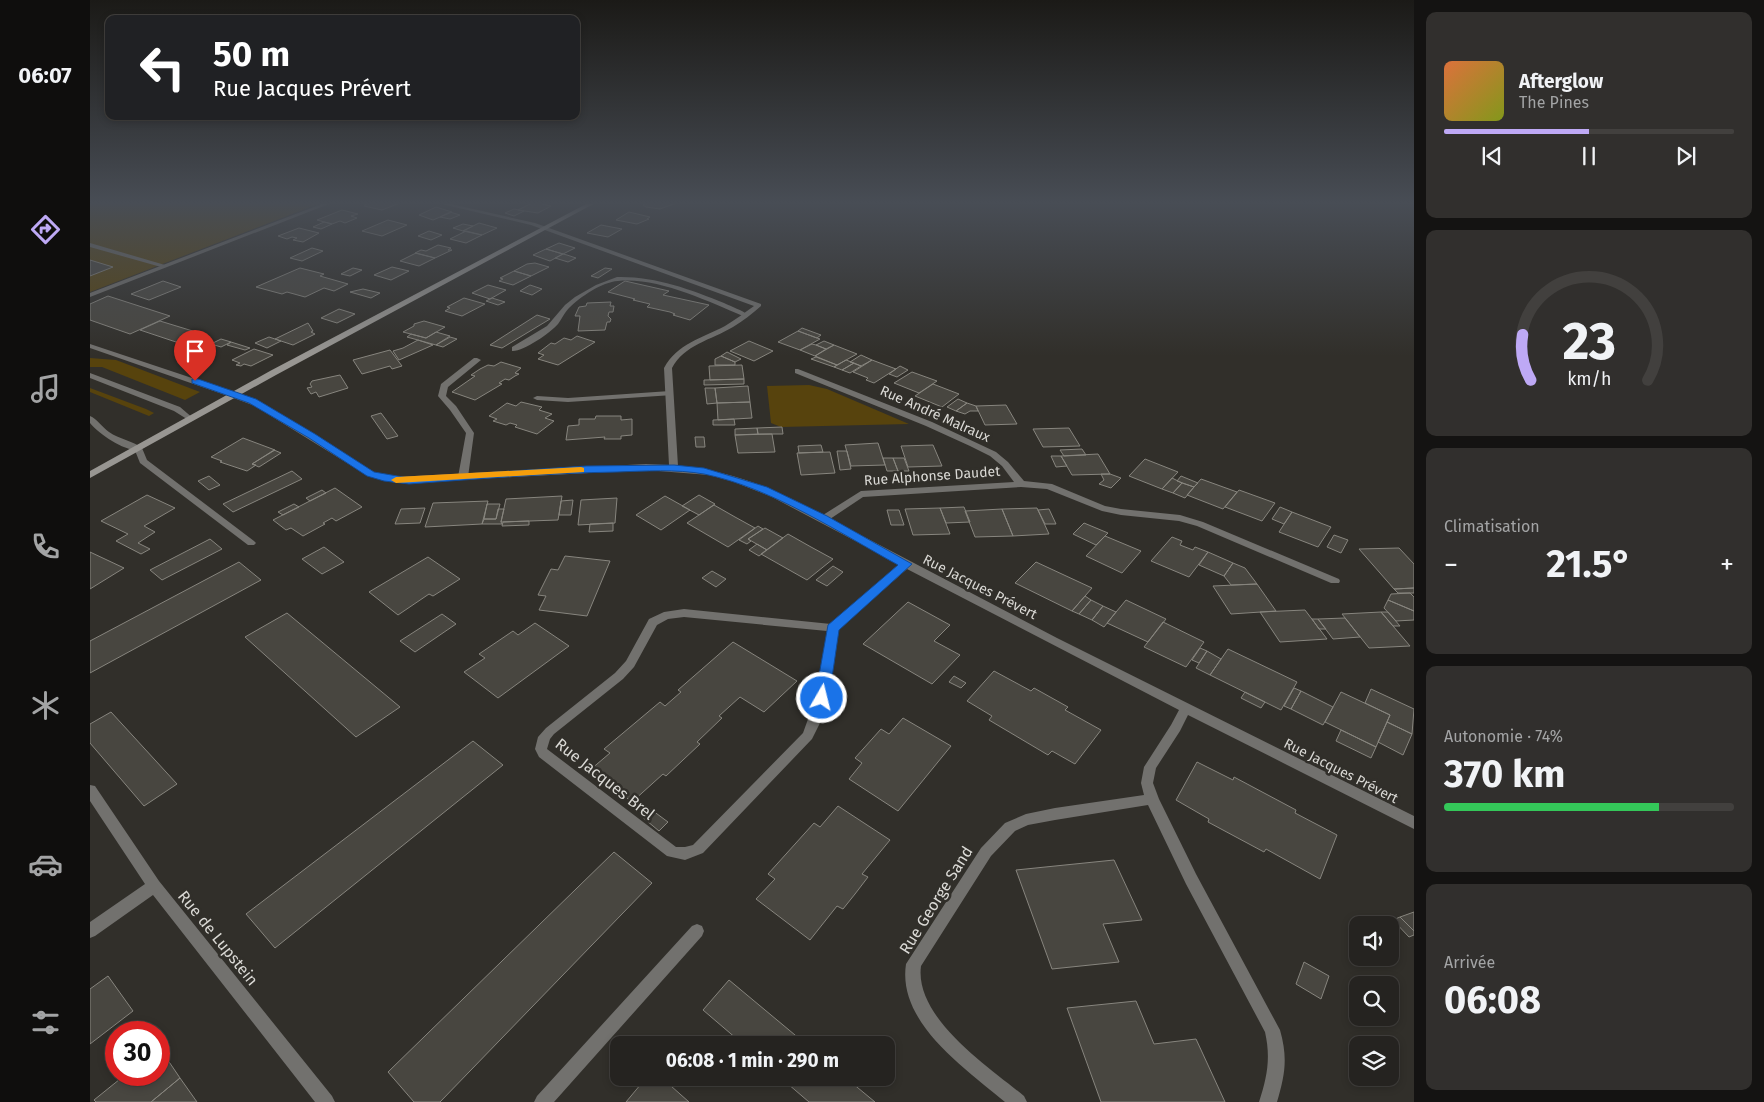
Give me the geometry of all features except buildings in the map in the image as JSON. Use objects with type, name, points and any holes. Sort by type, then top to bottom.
[{"type":"main road","points":[[90,475],[497,253]]},
{"type":"street","points":[[119,253],[163,266]]},
{"type":"street","points":[[90,294],[196,253]]},
{"type":"street","points":[[615,253],[759,305],[722,331],[678,352],[672,360],[668,368],[674,468]]},
{"type":"street","points":[[515,349],[554,324],[558,315],[568,306],[603,283],[618,279],[643,279],[715,302],[744,315]]},
{"type":"street","name":"Rue Jacques Prévert","points":[[90,346],[258,404],[371,474],[396,480],[586,470],[674,468],[704,471],[741,481],[763,489],[823,519],[1185,709],[1414,823]]},
{"type":"street","points":[[463,477],[470,434],[453,408],[442,396],[444,386],[477,360]]},
{"type":"street","name":"Rue André Malraux","points":[[798,371],[929,424],[993,454],[1005,464],[1021,484]]},
{"type":"street","points":[[90,375],[177,409],[190,419]]},
{"type":"street","points":[[537,398],[568,400],[670,393]]},
{"type":"street","points":[[90,418],[98,429],[109,437],[138,448],[146,463],[251,543]]},
{"type":"street","points":[[1021,484],[1049,486],[1102,508],[1121,512],[1180,518],[1200,524],[1335,582]]},
{"type":"street","name":"Rue Alphonse Daudet","points":[[823,519],[861,494],[1021,484]]},
{"type":"street","points":[[833,628],[906,564]]},
{"type":"street","name":"Rue Jacques Brel","points":[[684,613],[833,628],[818,717],[808,736],[698,848],[690,853],[682,855],[672,852],[544,753],[541,748],[541,743],[550,731],[619,676],[630,664],[653,622],[660,617],[684,613]]},
{"type":"street","points":[[1185,709],[1176,728],[1150,767],[1147,783],[1152,799],[1191,879],[1272,1030],[1278,1053],[1276,1078],[1268,1102]]},
{"type":"street","name":"Rue de Lupstein","points":[[90,790],[154,886],[326,1102]]},
{"type":"street","name":"Rue George Sand","points":[[1018,1102],[947,1040],[927,1019],[917,1000],[912,982],[914,964],[986,852],[1010,827],[1026,820],[1055,814],[1152,799]]},
{"type":"street","points":[[90,931],[154,886]]},
{"type":"street","points":[[543,1102],[697,931]]},
{"type":"shaded area","points":[[90,253],[190,253],[90,292]]},
{"type":"shaded area","points":[[90,358],[116,360],[200,392],[185,400],[102,367],[90,367]]},
{"type":"shaded area","points":[[809,385],[827,389],[909,424],[781,427],[771,423],[767,386]]},
{"type":"shaded area","points":[[90,388],[154,413],[149,416],[90,392]]},
{"type":"slow traffic","points":[[396,480],[409,481],[581,470]]},
{"type":"route","points":[[195,381],[252,401],[312,436],[371,474],[384,478],[409,481],[586,470],[674,468],[720,474],[741,481],[763,489],[823,519],[906,564],[833,628],[822,698]]}]
